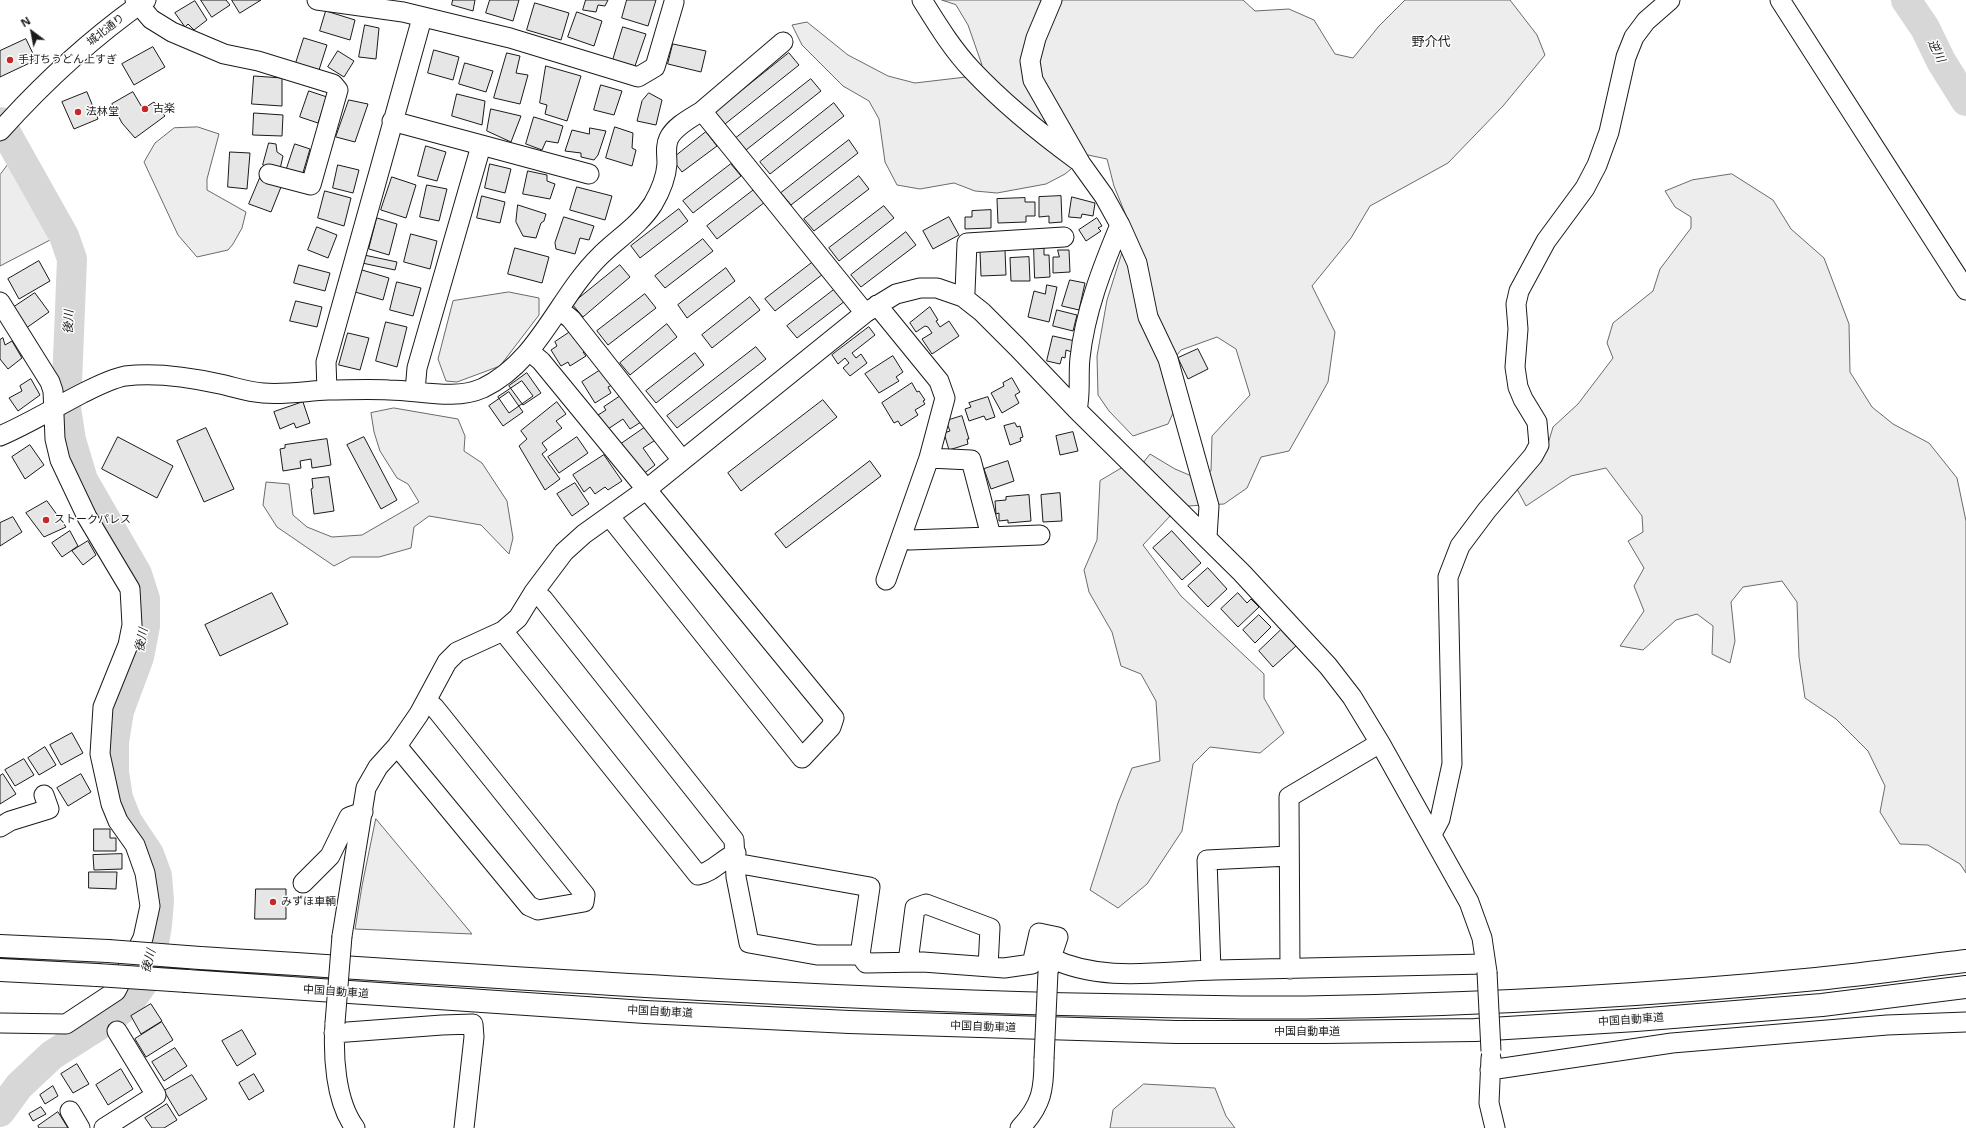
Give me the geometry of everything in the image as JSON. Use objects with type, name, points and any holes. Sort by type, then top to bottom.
[{"type":"highway","points":[[0,946],[108,951],[645,987],[848,997],[1040,1004],[1317,1007],[1472,1002],[1631,994],[1819,979],[1966,961]]},
{"type":"highway","name":"中国自動車道","points":[[0,970],[97,975],[668,1013],[991,1027],[1192,1032],[1325,1032],[1482,1029],[1636,1020],[1822,1005],[1966,987]]},
{"type":"street","points":[[317,0],[403,12],[422,18],[510,38],[638,77],[655,67],[674,2]]},
{"type":"street","points":[[922,0],[941,31],[972,70],[1036,130],[1082,164]]},
{"type":"street","points":[[1052,0],[1036,38],[1030,61],[1033,80],[1082,164],[1104,196],[1120,225],[1137,263],[1148,317],[1168,359],[1210,506],[1207,537]]},
{"type":"street","points":[[1432,834],[1440,819],[1452,764],[1448,577],[1460,546],[1487,510],[1533,456],[1539,445],[1537,422],[1522,399],[1515,367],[1518,329],[1516,304],[1519,291],[1546,241],[1586,188],[1597,165],[1609,132],[1626,58],[1634,37],[1646,21],[1670,0]]},
{"type":"street","points":[[1780,0],[1966,290]]},
{"type":"street","points":[[140,2],[151,19],[172,32],[224,54],[258,60],[333,84],[338,90],[311,185],[269,174]]},
{"type":"street","name":"城北通り","points":[[0,131],[49,78],[99,34],[140,2]]},
{"type":"street","points":[[327,390],[326,362],[392,120],[422,18]]},
{"type":"street","points":[[0,436],[103,383],[124,377],[148,375],[178,376],[260,393],[282,394],[327,390],[415,391],[444,394],[467,394],[482,388],[505,375],[529,351],[560,310],[579,280],[600,256],[635,227],[652,206],[663,185],[667,165],[666,152],[668,140],[675,130],[702,110],[783,42]]},
{"type":"street","points":[[702,110],[871,309],[939,381],[945,398],[929,458],[886,580]]},
{"type":"street","points":[[392,120],[481,146],[588,174]]},
{"type":"street","points":[[415,391],[417,368],[481,146]]},
{"type":"street","points":[[1077,410],[1080,397],[1080,359],[1090,301],[1120,225]]},
{"type":"street","points":[[963,297],[965,292],[967,243],[1064,237]]},
{"type":"street","points":[[355,1128],[341,1097],[335,1071],[335,1028],[342,936],[366,788],[378,767],[397,746],[427,701],[447,662],[457,652],[503,631],[518,618],[534,592],[564,552],[584,534],[610,517],[647,489],[871,309],[896,294],[920,288],[937,288],[963,297],[992,322],[1077,410],[1207,537],[1328,666],[1352,697],[1432,834],[1469,902],[1482,938],[1486,968],[1491,1051],[1488,1104],[1495,1128]]},
{"type":"street","points":[[0,302],[50,382],[55,408],[55,439],[60,460],[87,517],[130,589],[132,625],[128,645],[103,707],[100,754],[110,804],[118,821],[135,846],[145,873],[150,906],[144,938],[116,991],[66,1024],[0,1023]]},
{"type":"street","points":[[560,310],[571,319],[682,460]]},
{"type":"street","points":[[529,351],[541,361],[834,718],[831,727],[802,758],[610,517]]},
{"type":"street","points":[[929,458],[971,460],[991,536]]},
{"type":"street","points":[[901,537],[910,540],[1040,535]]},
{"type":"street","points":[[534,592],[543,599],[734,840],[736,877],[749,943],[817,955],[860,955]]},
{"type":"street","points":[[503,631],[698,875],[709,873],[725,858],[736,858],[870,887],[860,955],[866,963],[908,962],[1004,968],[1032,964],[1039,933],[1058,937],[1050,965],[1043,1092],[1031,1117],[1020,1128]]},
{"type":"street","points":[[397,746],[529,906],[538,910],[584,902],[585,895],[435,708],[427,701]]},
{"type":"street","points":[[1290,969],[1289,797],[1380,743]]},
{"type":"street","points":[[0,827],[10,821],[49,809],[44,795]]},
{"type":"street","points":[[303,883],[330,856],[349,817],[363,812]]},
{"type":"street","points":[[1211,970],[1207,860],[1289,856]]},
{"type":"street","points":[[908,962],[915,908],[926,904],[990,928],[988,967]]},
{"type":"street","points":[[1050,965],[1062,963],[1110,974],[1211,970],[1486,968]]},
{"type":"street","points":[[1490,1070],[1672,1043],[1886,1025],[1966,1022]]},
{"type":"street","points":[[335,1028],[473,1024],[474,1037],[464,1128]]},
{"type":"street","points":[[104,1128],[126,1122],[156,1095],[117,1031]]},
{"type":"street","points":[[70,1110],[80,1128]]},
{"type":"shaded area","points":[[942,0],[1243,0],[1255,11],[1289,9],[1314,20],[1335,54],[1353,58],[1379,26],[1405,0],[1510,0],[1537,35],[1545,55],[1503,106],[1448,163],[1370,206],[1351,238],[1312,286],[1335,332],[1328,382],[1289,451],[1261,457],[1247,488],[1224,504],[1187,506],[1143,463],[1150,454],[1175,469],[1194,477],[1211,471],[1212,436],[1250,395],[1236,349],[1217,337],[1181,350],[1165,370],[1174,411],[1168,424],[1133,436],[1109,411],[1098,395],[1097,356],[1107,300],[1124,246],[1127,218],[1114,186],[1107,159],[1088,155],[1065,174],[1046,184],[997,193],[975,191],[954,183],[920,189],[897,185],[885,162],[879,119],[869,101],[843,86],[802,45],[792,25],[807,22],[848,55],[888,76],[915,83],[966,77],[982,65],[968,25],[956,5]]},
{"type":"shaded area","points":[[198,127],[219,134],[207,179],[207,190],[246,212],[242,228],[228,250],[197,257],[178,235],[144,162],[155,143],[174,128]]},
{"type":"shaded area","points":[[10,162],[32,195],[52,239],[0,266],[0,175]]},
{"type":"shaded area","points":[[1732,174],[1773,200],[1791,229],[1824,258],[1849,324],[1850,372],[1872,407],[1893,424],[1929,443],[1957,478],[1966,521],[1966,873],[1960,864],[1928,845],[1900,844],[1880,812],[1885,786],[1868,751],[1836,719],[1805,698],[1799,657],[1797,602],[1782,581],[1743,587],[1731,602],[1735,641],[1730,663],[1712,654],[1713,626],[1697,614],[1676,620],[1643,650],[1620,646],[1644,611],[1634,586],[1644,568],[1628,541],[1643,532],[1642,516],[1606,468],[1571,476],[1526,506],[1517,489],[1545,454],[1553,427],[1578,404],[1613,358],[1607,343],[1613,323],[1653,291],[1660,269],[1691,228],[1691,217],[1675,207],[1665,191],[1692,180]]},
{"type":"shaded area","points":[[509,292],[539,298],[539,315],[500,366],[457,382],[446,381],[438,359],[453,301]]},
{"type":"shaded area","points":[[394,408],[458,419],[465,436],[464,451],[482,463],[507,501],[513,538],[509,554],[481,525],[429,516],[414,527],[411,548],[379,557],[351,557],[334,566],[277,527],[263,505],[266,482],[289,484],[293,515],[307,527],[332,537],[362,535],[419,502],[408,484],[397,478],[380,451],[374,432],[371,413]]},
{"type":"shaded area","points":[[1122,468],[1170,516],[1143,545],[1181,596],[1264,674],[1264,698],[1284,733],[1260,753],[1210,747],[1193,764],[1182,831],[1147,884],[1118,908],[1090,890],[1118,803],[1132,768],[1160,761],[1156,701],[1141,674],[1121,666],[1112,632],[1089,592],[1084,570],[1097,540],[1100,481]]},
{"type":"shaded area","points":[[376,819],[472,934],[355,929]]},
{"type":"shaded area","points":[[1144,1084],[1215,1088],[1226,1116],[1235,1128],[1110,1128],[1113,1110]]},
{"type":"building","points":[[201,0],[226,0],[230,5],[212,17]]},
{"type":"building","points":[[232,0],[261,0],[240,13]]},
{"type":"building","points":[[453,0],[475,0],[473,11],[452,5]]},
{"type":"building","points":[[490,0],[519,0],[513,21],[486,13]]},
{"type":"building","points":[[586,0],[608,0],[605,6],[598,5],[596,12],[583,10]]},
{"type":"building","points":[[627,0],[656,0],[648,26],[622,18]]},
{"type":"building","points":[[195,1],[207,20],[194,30],[188,24],[185,27],[175,13]]},
{"type":"building","points":[[535,3],[569,13],[561,40],[527,30]]},
{"type":"building","points":[[326,11],[355,20],[350,40],[320,31]]},
{"type":"building","points":[[577,12],[602,21],[594,46],[568,37]]},
{"type":"building","points":[[365,25],[379,28],[376,59],[359,57]]},
{"type":"building","points":[[623,27],[646,34],[635,66],[613,60]]},
{"type":"building","points":[[304,38],[327,45],[319,70],[296,63]]},
{"type":"building","points":[[26,39],[36,60],[0,77],[0,51]]},
{"type":"building","points":[[673,44],[706,51],[701,72],[668,64]]},
{"type":"building","points":[[153,47],[165,67],[134,85],[122,64]]},
{"type":"building","points":[[434,50],[459,57],[453,80],[428,73]]},
{"type":"building","points":[[338,51],[354,61],[344,77],[328,67]]},
{"type":"building","points":[[507,53],[520,56],[516,73],[528,75],[520,104],[494,98]]},
{"type":"building","points":[[789,53],[799,65],[725,124],[715,112]]},
{"type":"building","points":[[465,63],[493,71],[486,92],[459,84]]},
{"type":"building","points":[[546,66],[581,76],[567,121],[545,114],[547,105],[540,103]]},
{"type":"building","points":[[254,76],[282,78],[282,106],[252,104]]},
{"type":"building","points":[[811,79],[821,91],[746,150],[736,138]]},
{"type":"building","points":[[601,85],[622,91],[614,115],[594,110]]},
{"type":"building","points":[[309,91],[327,97],[318,123],[300,117]]},
{"type":"building","points":[[87,92],[98,119],[74,129],[62,102]]},
{"type":"building","points":[[133,92],[143,109],[154,102],[165,116],[135,138],[122,123],[112,104]]},
{"type":"building","points":[[649,93],[662,100],[656,125],[637,121],[642,101]]},
{"type":"building","points":[[457,94],[485,101],[482,125],[452,116]]},
{"type":"building","points":[[349,100],[368,104],[355,142],[336,137]]},
{"type":"building","points":[[834,103],[844,116],[770,174],[760,162]]},
{"type":"building","points":[[491,109],[521,116],[511,142],[487,131]]},
{"type":"building","points":[[254,113],[283,115],[282,136],[253,135]]},
{"type":"building","points":[[534,117],[563,126],[558,143],[546,141],[542,150],[526,144]]},
{"type":"building","points":[[615,127],[633,133],[632,148],[636,150],[632,166],[606,158]]},
{"type":"building","points":[[590,128],[606,131],[598,155],[594,160],[581,157],[581,153],[565,151],[572,130],[589,134]]},
{"type":"building","points":[[706,132],[717,146],[682,172],[672,159]]},
{"type":"building","points":[[849,140],[858,153],[791,205],[781,193]]},
{"type":"building","points":[[269,143],[276,144],[277,152],[283,156],[280,169],[263,165]]},
{"type":"building","points":[[295,144],[310,149],[302,176],[286,171]]},
{"type":"building","points":[[426,146],[446,152],[437,181],[418,176]]},
{"type":"building","points":[[230,152],[250,153],[247,189],[228,187]]},
{"type":"building","points":[[490,164],[511,169],[505,193],[485,188]]},
{"type":"building","points":[[731,164],[741,176],[693,213],[683,201]]},
{"type":"building","points":[[338,165],[359,170],[353,193],[333,188]]},
{"type":"building","points":[[528,171],[547,175],[547,181],[555,184],[550,199],[523,194]]},
{"type":"building","points":[[859,176],[869,189],[814,231],[804,219]]},
{"type":"building","points":[[392,177],[416,185],[406,218],[381,210]]},
{"type":"building","points":[[260,178],[281,187],[271,212],[249,204]]},
{"type":"building","points":[[427,185],[447,189],[439,221],[420,217]]},
{"type":"building","points":[[577,187],[612,196],[605,220],[570,210]]},
{"type":"building","points":[[755,189],[765,202],[717,239],[707,226]]},
{"type":"building","points":[[325,191],[351,198],[344,226],[318,218]]},
{"type":"building","points":[[482,196],[505,202],[500,223],[477,218]]},
{"type":"building","points":[[1061,196],[1062,222],[1049,223],[1049,216],[1039,217],[1039,197]]},
{"type":"building","points":[[1072,197],[1095,203],[1093,216],[1082,214],[1081,218],[1069,217]]},
{"type":"building","points":[[1025,198],[1025,202],[1035,202],[1035,216],[1026,216],[1026,222],[998,223],[997,199]]},
{"type":"building","points":[[518,205],[546,214],[536,238],[523,236],[516,222]]},
{"type":"building","points":[[884,206],[894,218],[839,261],[829,248]]},
{"type":"building","points":[[679,209],[688,221],[640,258],[631,246]]},
{"type":"building","points":[[991,210],[991,228],[965,229],[965,217],[972,217],[972,211]]},
{"type":"building","points":[[564,217],[594,226],[589,240],[580,238],[575,254],[556,249],[555,243]]},
{"type":"building","points":[[949,217],[959,235],[933,249],[923,231]]},
{"type":"building","points":[[377,218],[397,224],[389,255],[369,249]]},
{"type":"building","points":[[1097,218],[1102,226],[1098,228],[1101,231],[1086,241],[1079,230]]},
{"type":"building","points":[[317,227],[337,235],[328,258],[308,250]]},
{"type":"building","points":[[906,232],[916,245],[861,287],[851,275]]},
{"type":"building","points":[[411,234],[437,241],[430,269],[404,262]]},
{"type":"building","points":[[703,239],[713,251],[665,288],[655,276]]},
{"type":"building","points":[[515,248],[549,257],[542,283],[508,274]]},
{"type":"building","points":[[1034,248],[1044,248],[1044,255],[1049,255],[1050,277],[1035,278]]},
{"type":"building","points":[[1005,250],[1006,275],[981,276],[980,251]]},
{"type":"building","points":[[1058,250],[1069,250],[1070,272],[1053,273],[1053,257],[1059,257]]},
{"type":"building","points":[[364,255],[397,262],[395,270],[362,263]]},
{"type":"building","points":[[1029,257],[1030,281],[1011,281],[1010,258]]},
{"type":"building","points":[[39,261],[50,281],[19,299],[8,279]]},
{"type":"building","points":[[813,262],[823,274],[775,311],[765,299]]},
{"type":"building","points":[[299,265],[330,273],[325,291],[294,283]]},
{"type":"building","points":[[620,265],[630,277],[583,317],[572,304]]},
{"type":"building","points":[[726,268],[735,281],[687,318],[678,305]]},
{"type":"building","points":[[362,270],[389,278],[383,300],[355,292]]},
{"type":"building","points":[[1070,280],[1085,283],[1079,310],[1062,306]]},
{"type":"building","points":[[397,282],[421,288],[413,316],[390,310]]},
{"type":"building","points":[[1047,285],[1057,287],[1049,322],[1028,317],[1034,291],[1045,294]]},
{"type":"building","points":[[835,289],[845,301],[797,338],[787,326]]},
{"type":"building","points":[[35,293],[49,312],[22,331],[8,311]]},
{"type":"building","points":[[645,294],[656,308],[608,345],[597,331]]},
{"type":"building","points":[[750,297],[760,310],[712,348],[702,335]]},
{"type":"building","points":[[296,301],[322,307],[317,327],[290,321]]},
{"type":"building","points":[[930,307],[938,320],[936,321],[940,327],[949,321],[959,336],[932,354],[922,339],[932,333],[928,327],[925,326],[916,332],[910,323]]},
{"type":"building","points":[[1057,310],[1077,315],[1073,331],[1053,326]]},
{"type":"building","points":[[386,322],[407,327],[397,367],[376,361]]},
{"type":"building","points":[[667,324],[677,337],[630,375],[620,363]]},
{"type":"building","points":[[869,327],[875,335],[852,353],[856,358],[861,354],[867,363],[850,376],[843,368],[849,363],[845,358],[838,364],[832,355]]},
{"type":"building","points":[[570,332],[585,351],[583,352],[586,356],[570,366],[568,362],[561,366],[551,350],[557,346],[555,342]]},
{"type":"building","points":[[348,333],[369,338],[360,370],[339,365]]},
{"type":"building","points":[[1053,336],[1075,341],[1072,352],[1066,350],[1065,358],[1062,357],[1060,364],[1047,361]]},
{"type":"building","points":[[3,338],[5,345],[12,341],[22,358],[8,369],[0,359],[0,340]]},
{"type":"building","points":[[756,347],[766,359],[677,428],[667,416]]},
{"type":"building","points":[[1198,349],[1208,369],[1188,379],[1178,358]]},
{"type":"building","points":[[695,353],[704,365],[656,403],[646,391]]},
{"type":"building","points":[[893,356],[903,372],[896,377],[899,381],[879,393],[865,374]]},
{"type":"building","points":[[602,369],[612,385],[608,387],[611,393],[595,403],[582,382]]},
{"type":"building","points":[[527,373],[541,393],[523,405],[509,386]]},
{"type":"building","points":[[1012,378],[1020,392],[1015,395],[1019,403],[1002,413],[991,393],[1004,386],[1003,383]]},
{"type":"building","points":[[31,379],[40,395],[18,411],[9,398],[22,391],[20,386]]},
{"type":"building","points":[[522,381],[533,396],[509,413],[498,397]]},
{"type":"building","points":[[912,383],[917,392],[919,391],[925,400],[923,401],[925,404],[915,410],[918,415],[901,426],[898,421],[894,423],[882,403]]},
{"type":"building","points":[[509,392],[523,412],[503,426],[489,406]]},
{"type":"building","points":[[622,395],[641,422],[630,429],[623,419],[608,429],[598,415],[606,410],[604,407]]},
{"type":"building","points":[[988,397],[995,417],[986,420],[984,416],[969,421],[965,409],[971,407],[969,403]]},
{"type":"building","points":[[823,400],[837,417],[741,491],[728,473]]},
{"type":"building","points":[[303,402],[310,423],[296,428],[294,423],[280,429],[274,412]]},
{"type":"building","points":[[557,402],[566,414],[556,421],[562,428],[542,443],[547,450],[542,454],[560,479],[545,490],[519,446],[527,439],[521,431]]},
{"type":"building","points":[[962,416],[969,439],[967,439],[968,444],[949,450],[944,433],[950,431],[946,421]]},
{"type":"building","points":[[1015,423],[1017,427],[1020,426],[1023,437],[1020,438],[1021,441],[1010,445],[1004,426]]},
{"type":"building","points":[[647,426],[657,439],[643,448],[655,465],[642,475],[621,444]]},
{"type":"building","points":[[206,428],[234,489],[204,502],[177,441]]},
{"type":"building","points":[[1073,432],[1078,451],[1060,455],[1056,436]]},
{"type":"building","points":[[118,437],[173,466],[157,498],[102,469]]},
{"type":"building","points":[[364,437],[397,500],[381,509],[347,445]]},
{"type":"building","points":[[577,437],[588,453],[559,473],[548,457]]},
{"type":"building","points":[[327,439],[331,465],[312,468],[311,459],[300,461],[301,468],[283,471],[280,449],[285,448],[285,445]]},
{"type":"building","points":[[30,445],[44,465],[25,479],[12,457]]},
{"type":"building","points":[[604,455],[622,481],[608,490],[605,487],[595,494],[590,487],[584,492],[573,475]]},
{"type":"building","points":[[870,461],[881,476],[786,548],[775,534]]},
{"type":"building","points":[[1008,461],[1014,481],[991,489],[984,469]]},
{"type":"building","points":[[329,477],[334,511],[314,514],[311,489],[313,488],[312,479]]},
{"type":"building","points":[[575,483],[589,504],[572,516],[557,494]]},
{"type":"building","points":[[1060,493],[1062,521],[1043,522],[1041,495]]},
{"type":"building","points":[[1029,495],[1031,521],[1008,523],[1008,520],[999,521],[999,513],[996,514],[995,501],[1006,500],[1006,497]]},
{"type":"building","name":"ストークパレス","points":[[47,501],[66,527],[44,537],[26,513]]},
{"type":"building","points":[[13,517],[22,532],[0,546],[0,523]]},
{"type":"building","points":[[70,531],[78,546],[62,557],[52,543]]},
{"type":"building","points":[[1172,531],[1201,563],[1182,580],[1153,548]]},
{"type":"building","points":[[88,541],[96,555],[83,565],[72,551]]},
{"type":"building","points":[[1208,568],[1227,589],[1208,607],[1188,586]]},
{"type":"building","points":[[272,593],[288,624],[220,656],[205,625]]},
{"type":"building","points":[[1238,593],[1247,603],[1251,599],[1259,607],[1238,627],[1221,609]]},
{"type":"building","points":[[1259,615],[1271,627],[1255,643],[1243,630]]},
{"type":"building","points":[[1281,630],[1296,646],[1273,667],[1259,651]]},
{"type":"building","points":[[72,733],[83,753],[61,765],[50,745]]},
{"type":"building","points":[[45,747],[56,765],[39,775],[28,758]]},
{"type":"building","points":[[24,759],[34,775],[15,786],[5,770]]},
{"type":"building","points":[[3,774],[16,794],[0,804],[0,776]]},
{"type":"building","points":[[81,774],[91,792],[68,806],[57,788]]},
{"type":"building","points":[[94,829],[110,829],[110,838],[116,838],[116,851],[94,851]]},
{"type":"building","points":[[122,854],[122,869],[94,870],[93,855]]},
{"type":"building","points":[[89,872],[117,872],[116,889],[89,888]]},
{"type":"building","points":[[256,889],[286,889],[286,919],[255,919]]},
{"type":"building","points":[[151,1004],[162,1021],[141,1034],[131,1016]]},
{"type":"building","points":[[162,1022],[173,1040],[146,1057],[135,1039]]},
{"type":"building","points":[[242,1030],[256,1054],[237,1066],[222,1041]]},
{"type":"building","points":[[175,1048],[187,1066],[164,1081],[152,1062]]},
{"type":"building","points":[[77,1064],[89,1084],[73,1093],[61,1074]]},
{"type":"building","points":[[121,1069],[133,1089],[108,1105],[96,1085]]},
{"type":"building","points":[[254,1074],[264,1091],[249,1100],[239,1083]]},
{"type":"building","points":[[192,1075],[207,1099],[179,1116],[164,1091]]},
{"type":"building","points":[[53,1086],[58,1096],[45,1104],[40,1095]]},
{"type":"building","points":[[167,1104],[177,1120],[164,1128],[152,1128],[145,1118]]},
{"type":"building","points":[[41,1107],[46,1114],[33,1121],[29,1114]]},
{"type":"building","points":[[58,1112],[68,1128],[39,1128],[38,1126]]},
{"type":"waterway","name":"逆川","points":[[1906,0],[1925,28],[1941,61],[1966,101]]},
{"type":"waterway","name":"後川","points":[[0,122],[64,236],[72,259],[66,408],[71,440],[83,480],[137,574],[145,599],[145,626],[139,657],[119,711],[114,742],[114,772],[118,798],[127,821],[149,854],[157,876],[159,901],[153,949],[143,983],[128,1004],[112,1017],[52,1055],[19,1086],[0,1112]]},
{"type":"place","name":"手打ちうどん上すぎ","points":[[10,60]]},
{"type":"place","name":"古楽","points":[[145,109]]},
{"type":"place","name":"法林堂","points":[[78,112]]},
{"type":"place","name":"ストークパレス","points":[[46,520]]},
{"type":"place","name":"みずほ車輌","points":[[273,902]]},
{"type":"district","name":"野介代","points":[[1431,42]]}]
